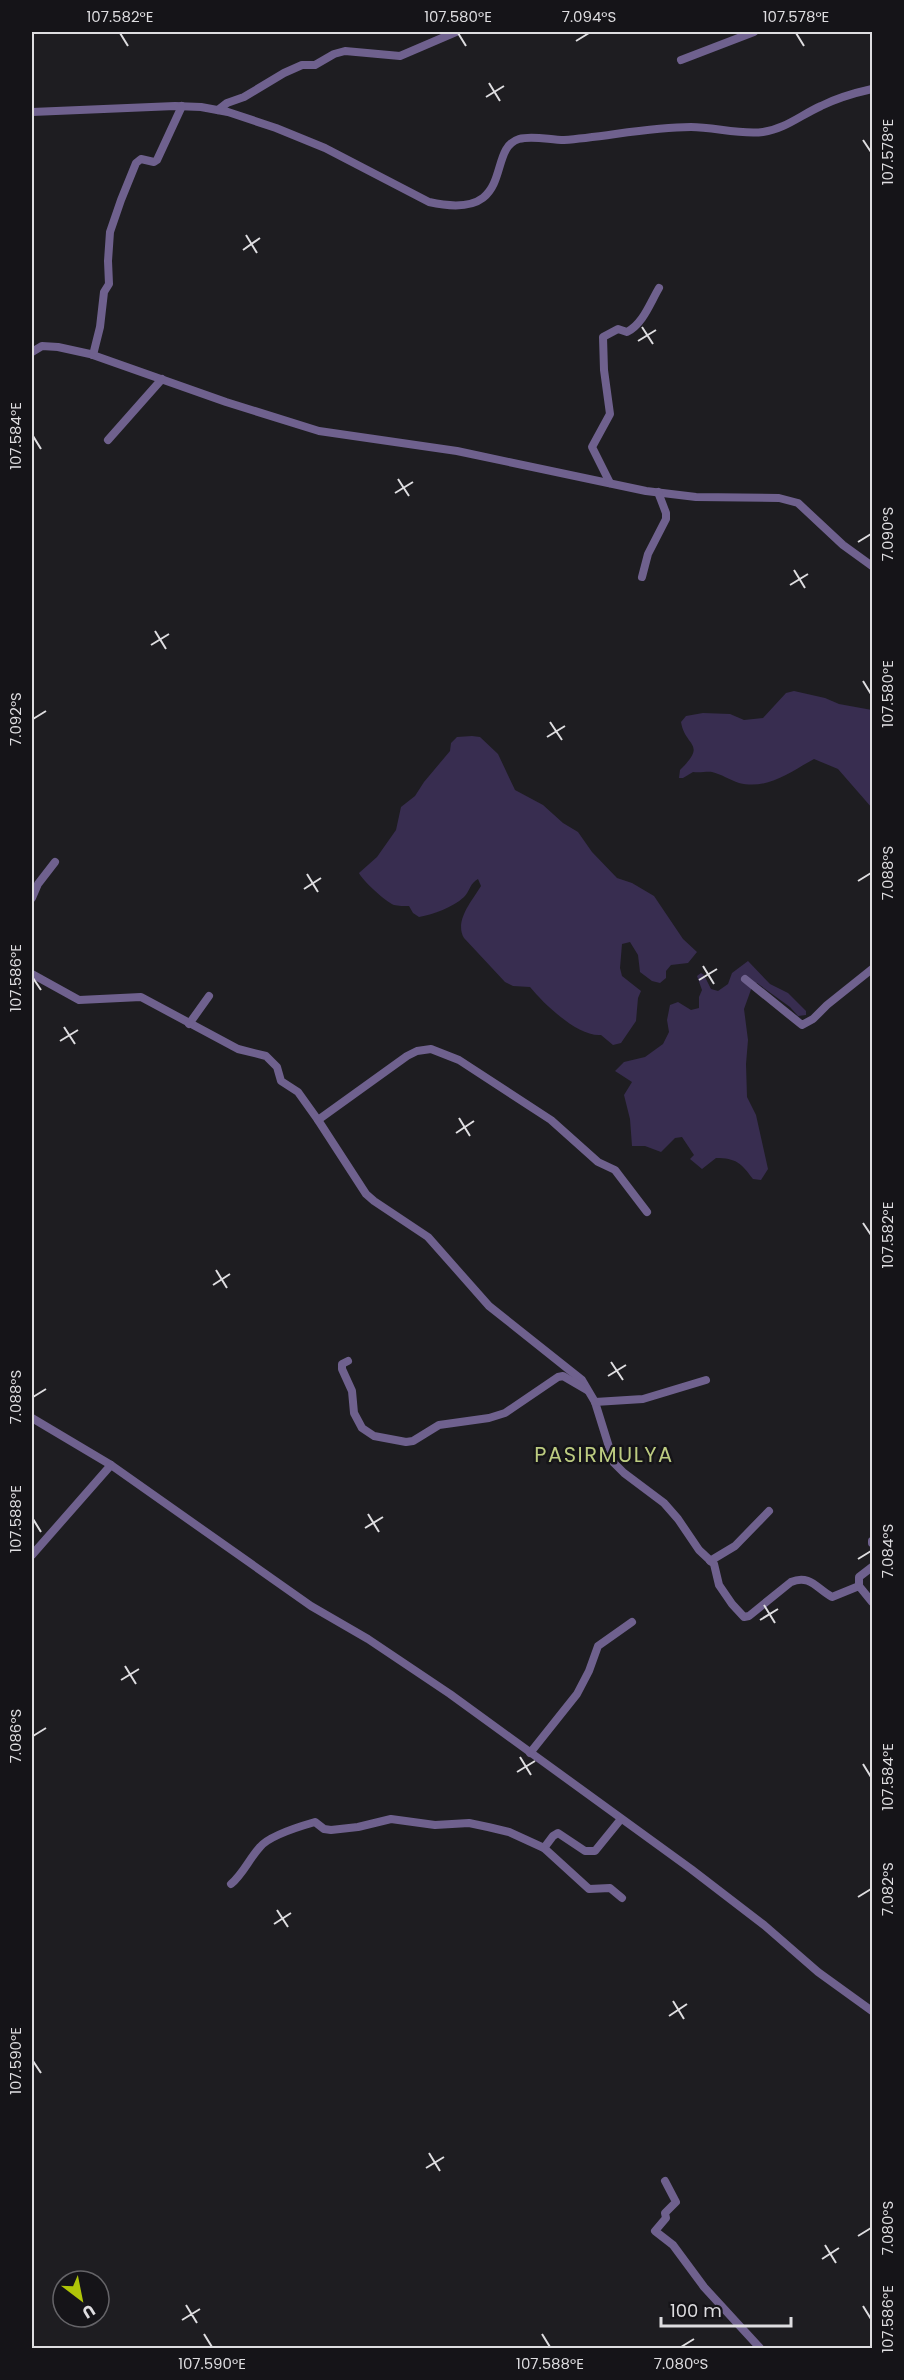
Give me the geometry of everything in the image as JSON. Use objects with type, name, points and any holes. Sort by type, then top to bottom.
[{"type":"street","points":[[218,110],[284,73],[302,65],[315,65],[334,54],[345,51],[400,56],[413,52],[443,35],[456,32]]},
{"type":"street","points":[[681,60],[754,32]]},
{"type":"street","points":[[32,112],[182,106],[218,110],[276,128],[325,148],[429,202],[446,206],[461,206],[489,192],[495,184],[506,149],[521,138],[578,139],[691,127],[761,132],[781,128],[819,106],[844,96],[873,89]]},
{"type":"street","points":[[93,355],[100,327],[104,292],[109,284],[110,232],[120,200],[139,160],[154,162],[157,160],[182,106]]},
{"type":"street","points":[[610,483],[592,447],[609,414],[603,337],[618,329],[627,332],[631,330],[643,317],[660,288]]},
{"type":"street","points":[[32,352],[42,346],[58,346],[93,355],[226,402],[319,431],[457,451],[658,492],[696,497],[770,497],[798,503],[843,545],[873,566]]},
{"type":"street","points":[[108,440],[162,378]]},
{"type":"street","points":[[642,577],[648,554],[666,516],[658,492]]},
{"type":"street","points":[[32,898],[38,884],[55,862]]},
{"type":"street","points":[[745,979],[802,1025],[813,1020],[827,1005],[873,969]]},
{"type":"street","points":[[32,974],[79,1000],[141,997],[238,1049],[266,1056],[273,1061],[281,1081],[298,1092],[366,1194],[429,1237],[489,1306],[582,1380],[596,1402],[614,1463],[664,1503],[678,1519],[699,1550],[714,1564],[719,1585],[726,1597],[744,1617],[749,1616],[791,1582],[798,1579],[810,1581],[832,1597],[859,1586]]},
{"type":"street","points":[[189,1024],[209,996]]},
{"type":"street","points":[[318,1120],[407,1056],[417,1051],[431,1049],[459,1060],[551,1120],[591,1157],[621,1175],[647,1212]]},
{"type":"street","points":[[348,1361],[342,1364],[342,1369],[352,1391],[354,1413],[362,1428],[374,1436],[406,1442],[413,1442],[439,1425],[489,1418],[505,1413],[558,1377],[567,1378],[590,1392]]},
{"type":"street","points":[[596,1402],[643,1399],[706,1380]]},
{"type":"street","points":[[32,1418],[111,1465],[311,1606],[368,1639],[440,1688],[700,1876],[764,1925],[818,1972],[873,2011]]},
{"type":"street","points":[[32,1555],[111,1465]]},
{"type":"street","points":[[710,1561],[735,1546],[769,1511]]},
{"type":"street","points":[[873,1567],[859,1577],[859,1586],[873,1602]]},
{"type":"street","points":[[530,1753],[577,1694],[598,1646],[632,1622]]},
{"type":"street","points":[[231,1884],[268,1839],[315,1822],[324,1829],[331,1830],[358,1827],[391,1819],[435,1825],[469,1823],[509,1832],[544,1848],[589,1888],[610,1888],[622,1898]]},
{"type":"street","points":[[544,1848],[558,1833],[585,1851],[592,1852],[621,1819]]},
{"type":"street","points":[[665,2181],[676,2202],[665,2213],[666,2218],[655,2231],[673,2245],[704,2287],[760,2349]]},
{"type":"shaded area","points":[[794,691],[825,698],[839,704],[872,710],[872,808],[838,769],[814,759],[787,774],[760,784],[739,783],[710,772],[693,772],[679,778],[680,770],[693,755],[694,750],[681,722],[686,716],[703,713],[730,714],[744,720],[763,718],[786,693]]},
{"type":"shaded area","points":[[457,737],[480,737],[498,754],[515,790],[543,805],[563,823],[578,832],[592,852],[617,878],[632,883],[654,896],[683,939],[697,952],[688,963],[671,965],[666,971],[666,978],[660,983],[652,981],[640,972],[638,955],[630,942],[622,944],[620,968],[622,976],[641,991],[638,998],[636,1021],[621,1043],[613,1045],[601,1035],[582,1031],[562,1018],[530,987],[513,986],[505,982],[464,938],[461,925],[469,905],[481,886],[478,879],[464,897],[454,904],[419,917],[409,906],[394,905],[386,900],[359,873],[377,857],[396,830],[401,807],[415,796],[450,751],[451,743]]},
{"type":"shaded area","points":[[748,961],[770,984],[788,993],[806,1011],[806,1015],[798,1016],[790,1007],[757,983],[753,984],[744,1009],[748,1040],[747,1097],[756,1115],[768,1169],[761,1180],[753,1179],[741,1165],[729,1159],[716,1158],[702,1169],[690,1159],[694,1155],[682,1137],[675,1138],[661,1152],[645,1146],[632,1146],[630,1119],[624,1095],[632,1082],[615,1071],[624,1062],[645,1057],[663,1044],[669,1032],[667,1020],[670,1005],[678,1002],[691,1010],[699,1008],[699,997],[702,990],[697,976],[701,973],[704,975],[711,989],[718,991],[728,984],[732,973]]},
{"type":"district","name":"PASIRMULYA","points":[[604,1455]]}]
